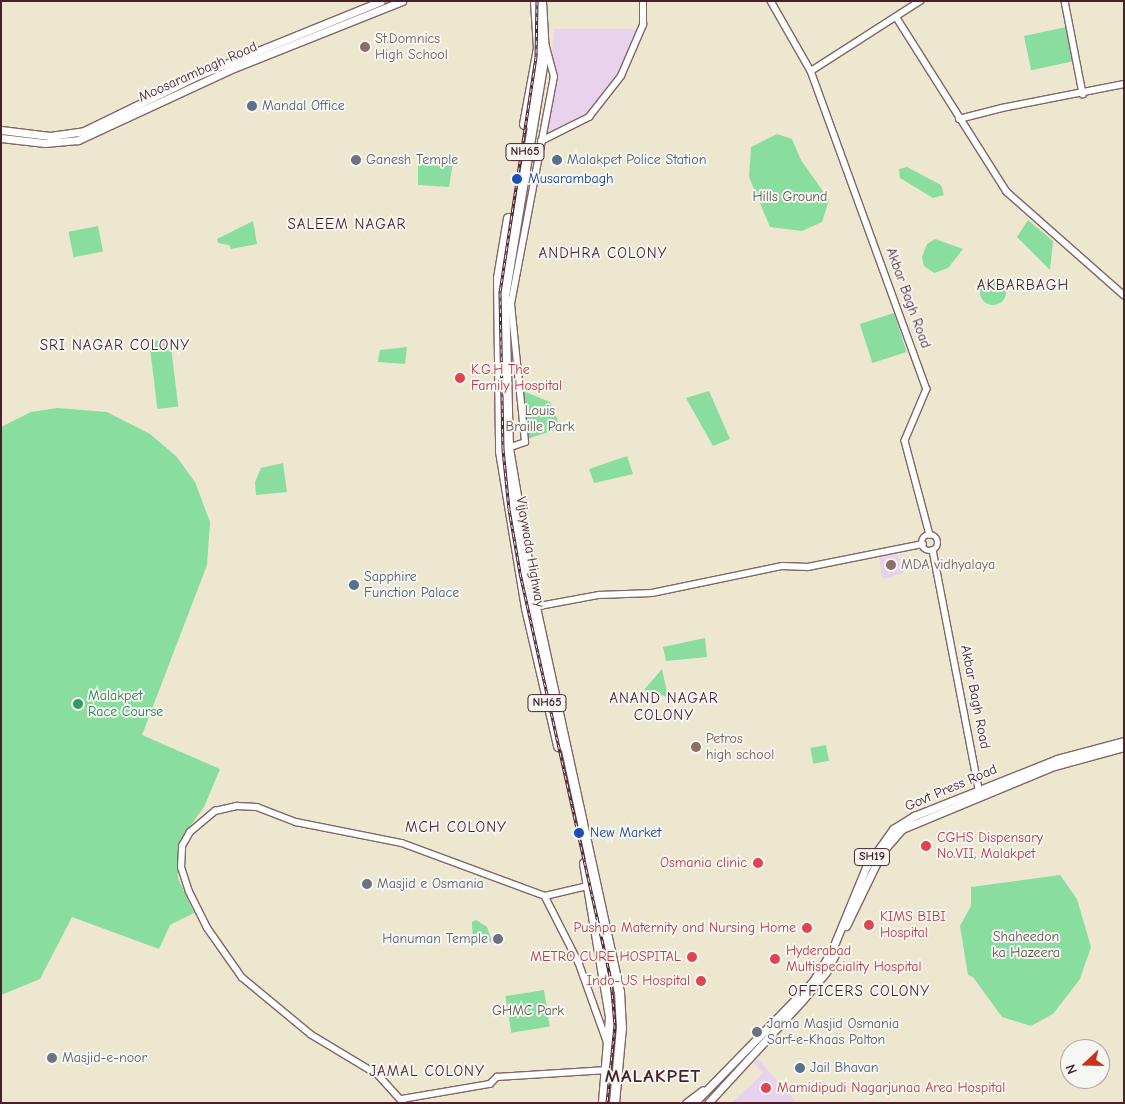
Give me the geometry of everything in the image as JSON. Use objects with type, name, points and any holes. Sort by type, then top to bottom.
[{"type":"highway","name":"Vijaywada Highway","points":[[535,1],[538,48],[498,301],[500,451],[530,608],[605,972],[610,1017],[610,1046],[603,1103]]},
{"type":"highway","name":"Vijaywada Highway","points":[[541,1],[544,42],[504,262],[508,448],[530,608],[614,964],[621,1017],[614,1103]]},
{"type":"main road","name":"Moosarambagh Road","points":[[1,130],[50,136],[84,131],[200,75],[381,1]]},
{"type":"main road","name":"Moosarambagh Road","points":[[1,138],[45,143],[78,140],[234,68],[402,1]]},
{"type":"main road","name":"Govt Press Road","points":[[712,1085],[813,981],[832,950],[866,867],[893,829],[914,816],[1057,759],[1124,741]]},
{"type":"main road","name":"SH19","points":[[703,1103],[713,1095],[826,972],[862,888],[882,852],[896,835],[915,822],[1054,766],[1124,747]]},
{"type":"main road","name":"SH19","points":[[686,1103],[712,1085]]},
{"type":"main road","name":"SH19","points":[[694,1103],[712,1085]]},
{"type":"main road","name":"SH19","points":[[708,1103],[713,1095]]},
{"type":"street","points":[[541,141],[589,117],[621,76],[643,25],[644,1]]},
{"type":"street","name":"Akbar Bagh Road","points":[[771,1],[811,71],[927,389],[905,441],[930,535],[938,541],[933,550],[978,790]]},
{"type":"street","points":[[811,71],[897,18],[920,1]]},
{"type":"street","points":[[1065,1],[1083,94]]},
{"type":"street","points":[[897,18],[959,119],[1007,192],[1124,295]]},
{"type":"street","points":[[508,448],[525,442],[512,304],[554,77],[544,42]]},
{"type":"street","points":[[959,119],[1002,108],[1083,94],[1124,84]]},
{"type":"street","points":[[530,608],[599,595],[652,593],[782,566],[808,567],[923,544],[930,535]]},
{"type":"street","points":[[923,544],[926,549],[933,550]]},
{"type":"street","points":[[588,886],[545,896],[402,843],[296,822],[257,807],[237,806],[215,810],[190,832],[182,846],[181,868],[189,892],[207,928],[242,978],[277,1010],[379,1076],[403,1101],[490,1084],[497,1077],[607,1070]]},
{"type":"street","points":[[545,896],[579,963],[610,1046]]},
{"type":"shaded area","points":[[554,29],[637,29],[622,69],[588,112],[546,133]]},
{"type":"shaded area","name":"MDA vidhyalaya","points":[[898,555],[904,573],[882,579],[879,557]]},
{"type":"shaded area","name":"Mamidipudi Nagarjunaa Area Hospital","points":[[758,1059],[797,1103],[732,1103],[763,1073],[754,1063]]},
{"type":"green space","points":[[1066,27],[1073,61],[1031,70],[1024,36]]},
{"type":"green space","name":"Hills Ground","points":[[777,134],[792,139],[801,160],[829,200],[822,222],[802,231],[770,227],[749,177],[751,147]]},
{"type":"green space","points":[[418,155],[454,155],[449,187],[418,185]]},
{"type":"green space","points":[[907,167],[941,185],[944,195],[933,198],[900,178],[899,169]]},
{"type":"green space","points":[[1028,220],[1053,241],[1050,270],[1017,237]]},
{"type":"green space","points":[[253,221],[257,244],[231,249],[229,245],[218,243],[217,239]]},
{"type":"green space","points":[[98,226],[103,252],[74,257],[69,232]]},
{"type":"green space","points":[[935,239],[963,249],[948,268],[934,273],[924,266],[922,257],[927,244]]},
{"type":"green space","points":[[993,279],[1002,283],[1006,292],[1002,301],[993,305],[984,301],[980,292],[984,283]]},
{"type":"green space","points":[[894,313],[907,352],[872,363],[860,324]]},
{"type":"green space","points":[[170,339],[178,406],[157,409],[149,342]]},
{"type":"green space","points":[[407,347],[405,364],[378,362],[380,350]]},
{"type":"green space","name":"Louis Braille Park","points":[[523,391],[550,402],[561,428],[527,439]]},
{"type":"green space","points":[[709,391],[730,439],[713,446],[686,398]]},
{"type":"green space","name":"Malakpet Race Course","points":[[57,408],[107,412],[150,434],[176,456],[195,482],[210,522],[207,565],[142,735],[220,769],[204,807],[180,840],[178,878],[194,913],[170,925],[159,949],[72,917],[40,979],[1,995],[1,427],[31,412]]},
{"type":"green space","points":[[627,456],[633,474],[594,483],[589,469]]},
{"type":"green space","points":[[283,463],[287,492],[256,495],[255,482],[261,468]]},
{"type":"green space","points":[[705,638],[707,657],[666,661],[663,647]]},
{"type":"green space","points":[[662,669],[668,697],[644,690]]},
{"type":"green space","points":[[826,745],[829,761],[813,764],[810,748]]},
{"type":"green space","name":"Shaheedon ka Hazeera","points":[[1060,875],[1077,899],[1091,947],[1080,979],[1053,1014],[1031,1026],[1002,1017],[973,977],[968,975],[960,926],[971,906],[971,887]]},
{"type":"green space","points":[[476,920],[487,927],[492,941],[487,944],[473,943],[472,922]]},
{"type":"green space","name":"GHMC Park","points":[[544,990],[550,1027],[511,1033],[505,996]]},
{"type":"railway","points":[[537,1],[536,57],[500,293],[503,449],[509,509],[520,573],[611,979],[615,1025],[607,1103]]},
{"type":"place","name":"St.Domnics High School","points":[[365,47]]},
{"type":"place","name":"Mandal Office","points":[[252,106]]},
{"type":"place","name":"Ganesh Temple","points":[[356,160]]},
{"type":"place","name":"Malakpet Police Station","points":[[557,160]]},
{"type":"place","name":"Musarambagh","points":[[517,179]]},
{"type":"place","name":"K.G.H The Family Hospital","points":[[460,378]]},
{"type":"place","name":"MDA vidhyalaya","points":[[891,565]]},
{"type":"place","name":"Sapphire Function Palace","points":[[354,585]]},
{"type":"place","name":"Malakpet Race Course","points":[[78,704]]},
{"type":"place","name":"Petros high school","points":[[696,747]]},
{"type":"place","name":"New Market","points":[[579,833]]},
{"type":"place","name":"CGHS Dispensary No.VII, Malakpet","points":[[926,846]]},
{"type":"place","name":"Osmania clinic","points":[[758,863]]},
{"type":"place","name":"Masjid e Osmania","points":[[367,884]]},
{"type":"place","name":"KIMS BIBI Hospital","points":[[869,925]]},
{"type":"place","name":"Pushpa Maternity and Nursing Home","points":[[807,928]]},
{"type":"place","name":"Hanuman Temple","points":[[498,939]]},
{"type":"place","name":"METRO CURE HOSPITAL","points":[[692,957]]},
{"type":"place","name":"Hyderabad Multispeciality Hospital","points":[[775,959]]},
{"type":"place","name":"Indo-US Hospital","points":[[701,981]]},
{"type":"place","name":"Jama Masjid Osmania Sarf-e-Khaas Palton","points":[[757,1032]]},
{"type":"place","name":"Masjid-e-noor","points":[[52,1058]]},
{"type":"place","name":"Jail Bhavan","points":[[800,1068]]},
{"type":"place","name":"Mamidipudi Nagarjunaa Area Hospital","points":[[766,1088]]},
{"type":"district","name":"SALEEM NAGAR","points":[[347,225]]},
{"type":"district","name":"ANDHRA COLONY","points":[[603,254]]},
{"type":"district","name":"AKBARBAGH","points":[[1023,286]]},
{"type":"district","name":"SRI NAGAR COLONY","points":[[115,346]]},
{"type":"district","name":"ANAND NAGAR COLONY","points":[[664,706]]},
{"type":"district","name":"MCH COLONY","points":[[456,828]]},
{"type":"district","name":"OFFICERS COLONY","points":[[859,992]]},
{"type":"district","name":"JAMAL COLONY","points":[[427,1072]]},
{"type":"district","name":"MALAKPET","points":[[653,1077]]}]
